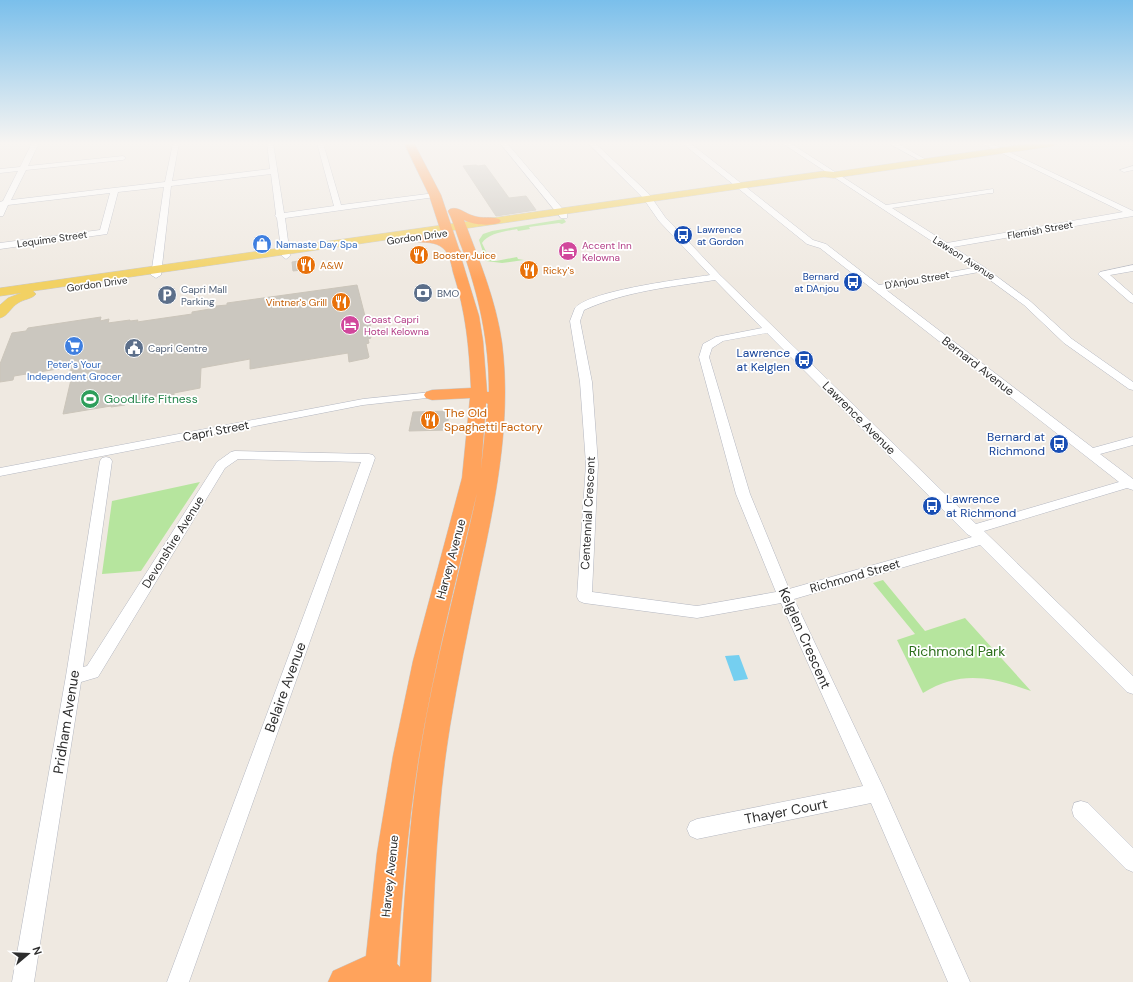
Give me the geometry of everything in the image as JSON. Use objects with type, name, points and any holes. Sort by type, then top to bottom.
[{"type":"highway","name":"Harvey Avenue","points":[[432,189],[448,230],[469,244]]},
{"type":"highway","name":"Harvey Avenue","points":[[384,978],[391,853],[406,756],[425,661],[497,371],[494,340],[481,287],[469,244],[460,228],[452,205],[472,220],[496,223]]},
{"type":"highway","points":[[413,235],[431,226],[441,212]]},
{"type":"highway","points":[[413,235],[443,242],[469,244],[496,223]]},
{"type":"highway","name":"Harvey Avenue","points":[[415,982],[422,843],[434,748],[450,658],[483,512],[493,448],[486,414],[478,394],[472,316],[469,244]]},
{"type":"highway","points":[[432,395],[459,385],[477,368]]},
{"type":"highway","points":[[459,393],[478,394],[488,397],[486,414],[464,406],[454,400],[432,395],[459,393]]},
{"type":"highway","points":[[344,982],[367,971],[384,978]]},
{"type":"main road","name":"Gordon Drive","points":[[0,292],[286,254],[733,189]]},
{"type":"main road","name":"Gordon Drive","points":[[0,298],[157,272]]},
{"type":"main road","points":[[0,314],[6,305],[13,300],[35,293]]},
{"type":"street","points":[[0,214],[3,204],[12,189]]},
{"type":"street","points":[[3,204],[124,189]]},
{"type":"street","points":[[157,272],[167,189]]},
{"type":"street","points":[[277,189],[279,216],[286,254]]},
{"type":"street","points":[[333,189],[338,208]]},
{"type":"street","points":[[541,189],[562,214]]},
{"type":"street","name":"Lawrence Avenue","points":[[638,189],[650,201],[662,219],[717,277],[977,535],[1133,687]]},
{"type":"street","name":"Bernard Avenue","points":[[747,189],[810,242],[823,246],[1131,484]]},
{"type":"street","name":"Lawson Avenue","points":[[857,189],[982,269],[1027,303],[1068,341],[1133,387]]},
{"type":"street","points":[[1081,189],[1132,213]]},
{"type":"street","name":"Lequime Street","points":[[0,246],[104,232],[115,190]]},
{"type":"street","points":[[885,207],[990,191]]},
{"type":"street","points":[[279,216],[435,195]]},
{"type":"street","name":"Flemish Street","points":[[946,246],[1132,213]]},
{"type":"street","points":[[1133,268],[1103,274],[1133,300]]},
{"type":"street","name":"D'Anjou Street","points":[[876,288],[982,269]]},
{"type":"street","name":"Centennial Crescent","points":[[584,597],[592,464],[586,382],[575,321],[580,308],[596,300],[615,294],[717,277]]},
{"type":"street","name":"Kelglen Crescent","points":[[770,329],[720,339],[706,346],[704,357],[743,494],[785,596],[876,793],[959,982]]},
{"type":"street","name":"Capri Street","points":[[0,472],[363,402],[432,395]]},
{"type":"street","points":[[1091,453],[1133,441]]},
{"type":"street","name":"Devonshire Avenue","points":[[74,676],[92,672],[221,465],[235,455],[299,456]]},
{"type":"street","name":"Belaire Avenue","points":[[178,982],[368,458],[299,456]]},
{"type":"street","name":"Pridham Avenue","points":[[23,982],[74,676],[106,461]]},
{"type":"street","name":"Richmond Street","points":[[584,597],[697,612],[785,596],[1131,484]]},
{"type":"street","name":"Thayer Court","points":[[697,829],[876,793]]},
{"type":"street","points":[[1081,810],[1133,862]]},
{"type":"green space","points":[[564,219],[566,222],[562,224],[559,223],[529,227],[530,229],[518,231],[517,229],[498,233],[489,237],[482,243],[490,260],[496,261],[517,257],[518,259],[524,260],[502,263],[486,261],[479,240],[483,234],[492,231]]},
{"type":"green space","points":[[200,482],[141,571],[102,574],[112,501]]},
{"type":"green space","name":"Richmond Park","points":[[883,580],[925,631],[965,618],[1031,691],[1003,682],[976,678],[950,681],[923,693],[897,640],[915,634],[873,583]]},
{"type":"water","points":[[739,655],[748,679],[734,681],[725,656]]},
{"type":"building","points":[[478,189],[502,189],[509,198],[526,196],[536,210],[496,216]]},
{"type":"building","name":"A&W","points":[[311,259],[312,269],[293,271],[292,262]]},
{"type":"building","points":[[357,285],[365,316],[368,316],[372,332],[369,332],[371,338],[368,339],[369,343],[366,344],[368,358],[349,362],[348,353],[250,369],[250,359],[201,368],[200,388],[174,393],[174,395],[165,397],[165,395],[125,402],[125,405],[63,414],[73,371],[64,368],[14,376],[13,380],[0,382],[0,364],[12,333],[26,331],[28,328],[101,317],[100,321],[109,319],[108,323],[130,320],[138,320],[137,322],[192,314],[192,312],[227,305],[227,303]]},
{"type":"building","name":"The Old Spaghetti Factory","points":[[449,411],[447,430],[409,431],[413,412]]},
{"type":"place","name":"Lawrence at Gordon","points":[[683,235]]},
{"type":"place","name":"Namaste Day Spa","points":[[262,244]]},
{"type":"place","name":"Accent Inn Kelowna","points":[[568,251]]},
{"type":"place","name":"Booster Juice","points":[[419,255]]},
{"type":"place","name":"A&W","points":[[306,265]]},
{"type":"place","name":"Ricky's","points":[[529,270]]},
{"type":"place","name":"Bernard at DAnjou","points":[[853,282]]},
{"type":"place","name":"BMO","points":[[423,293]]},
{"type":"place","name":"Capri Mall Parking","points":[[167,295]]},
{"type":"place","name":"Vintner's Grill","points":[[341,302]]},
{"type":"place","name":"Coast Capri Hotel Kelowna","points":[[350,325]]},
{"type":"place","name":"Peter's Your Independent Grocer","points":[[74,346]]},
{"type":"place","name":"Capri Centre","points":[[134,348]]},
{"type":"place","name":"Lawrence at Kelglen","points":[[804,360]]},
{"type":"place","name":"GoodLife Fitness","points":[[90,399]]},
{"type":"place","name":"The Old Spaghetti Factory","points":[[430,420]]},
{"type":"place","name":"Bernard at Richmond","points":[[1059,444]]},
{"type":"place","name":"Lawrence at Richmond","points":[[932,506]]}]
